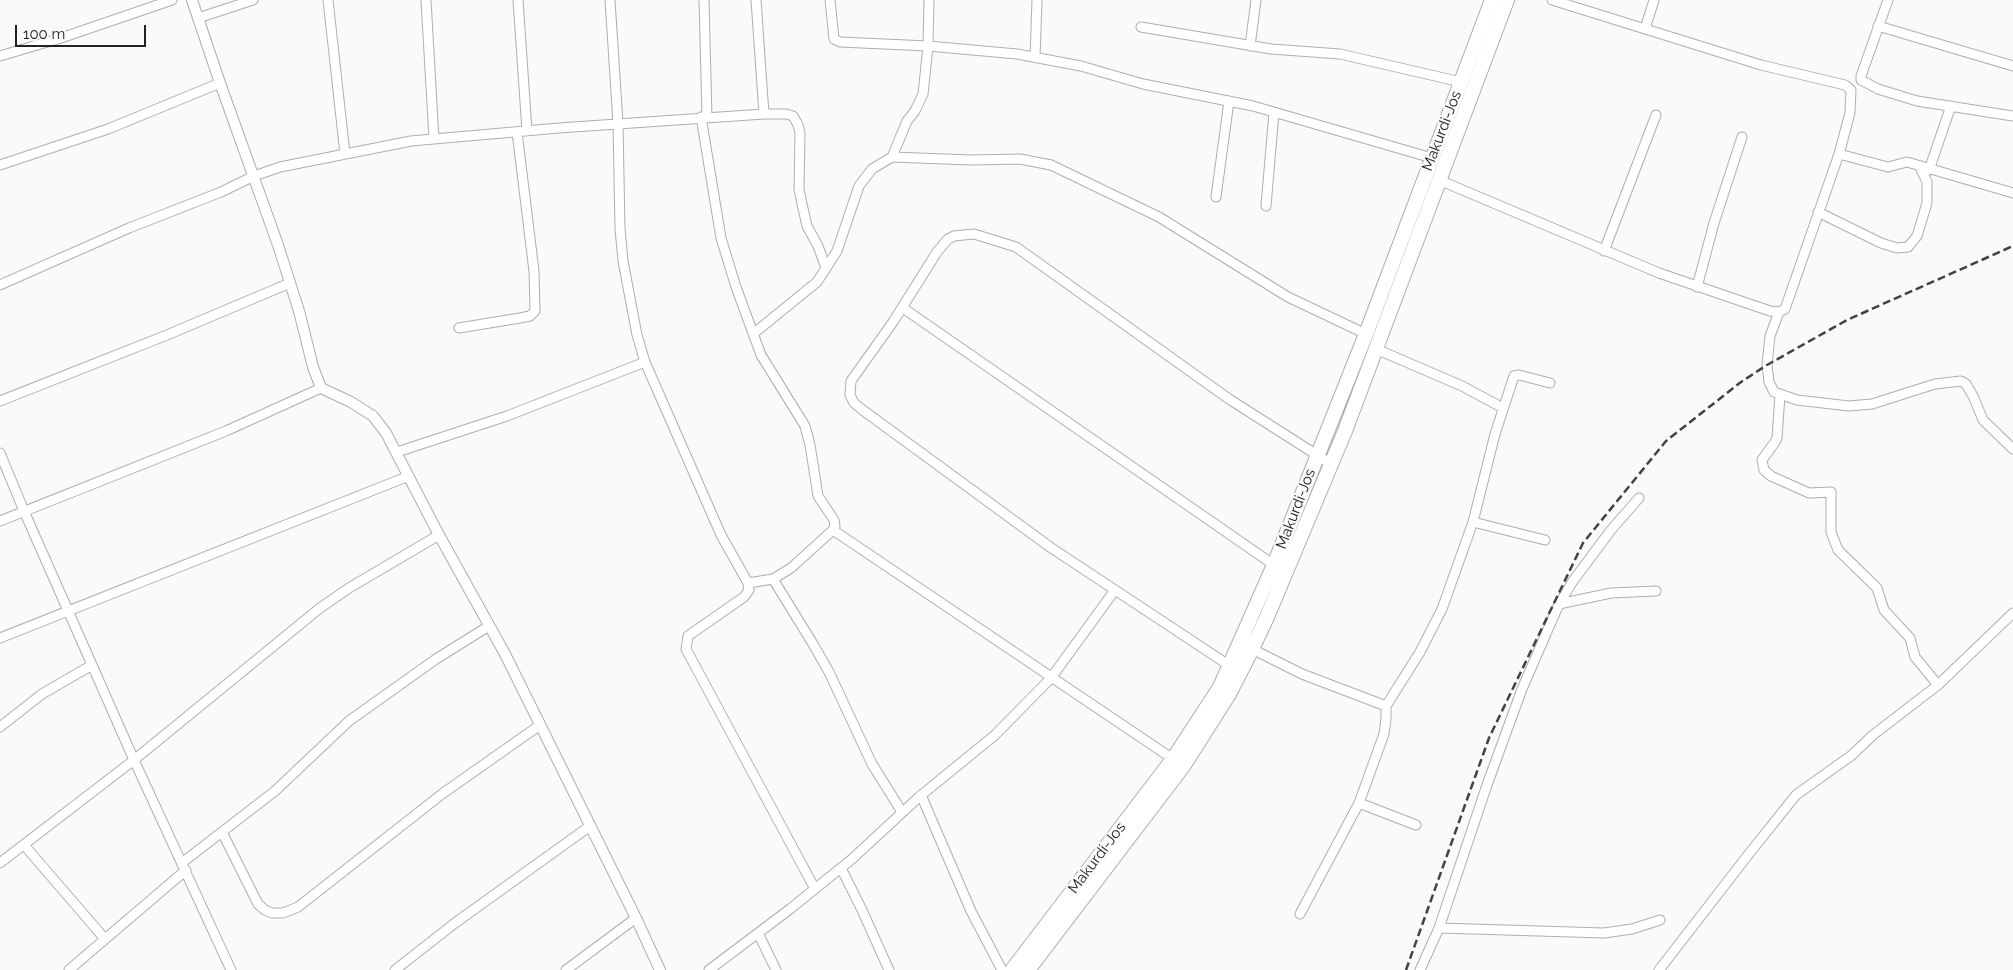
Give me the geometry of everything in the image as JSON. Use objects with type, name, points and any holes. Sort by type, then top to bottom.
[{"type":"highway","name":"Makurdi-Jos","points":[[1012,970],[1173,759],[1199,722],[1220,687],[1274,565],[1366,334],[1492,0]]},
{"type":"highway","name":"Makurdi-Jos","points":[[1028,970],[1184,765],[1229,694],[1252,649],[1331,464],[1507,0]]},
{"type":"street","points":[[0,56],[70,35],[172,0]]},
{"type":"street","points":[[192,0],[300,311],[313,368],[322,388],[351,402],[373,416],[397,452],[439,535],[490,626],[636,918],[660,970]]},
{"type":"street","points":[[198,18],[253,0]]},
{"type":"street","points":[[328,0],[345,154]]},
{"type":"street","points":[[426,0],[434,139]]},
{"type":"street","points":[[518,0],[527,131]]},
{"type":"street","points":[[610,0],[618,123],[620,229],[637,335],[645,362],[721,536],[748,583],[748,590],[744,597],[688,636],[686,649],[815,889]]},
{"type":"street","points":[[704,0],[704,117],[721,238],[761,355],[805,426],[818,496],[834,520],[835,526],[833,530],[791,568],[772,579],[748,583]]},
{"type":"street","points":[[756,0],[764,114]]},
{"type":"street","points":[[830,0],[834,39],[836,40],[928,46],[1035,57],[1081,66],[1143,84],[1274,112],[1432,158]]},
{"type":"street","points":[[892,156],[923,94],[928,46],[929,0]]},
{"type":"street","points":[[1035,57],[1037,0]]},
{"type":"street","points":[[1250,46],[1256,0]]},
{"type":"street","points":[[1440,180],[1604,252],[1697,287],[1770,311],[1779,312],[1785,309],[1839,154],[1850,113],[1852,90],[1849,87],[1761,65],[1552,0]]},
{"type":"street","points":[[1645,29],[1654,0]]},
{"type":"street","points":[[1888,0],[1861,80],[1878,89],[1917,101],[2013,116]]},
{"type":"street","points":[[1878,26],[2013,66]]},
{"type":"street","points":[[1141,27],[1250,46],[1340,54],[1461,82]]},
{"type":"street","points":[[0,165],[108,129],[220,83]]},
{"type":"street","points":[[1216,197],[1229,101]]},
{"type":"street","points":[[1818,212],[1881,244],[1897,248],[1908,247],[1917,236],[1927,203],[1928,190],[1925,170],[1951,106]]},
{"type":"street","points":[[1266,206],[1274,112]]},
{"type":"street","points":[[0,286],[129,228],[280,167],[411,141],[618,123],[764,114],[786,114],[793,116],[798,125],[800,133],[799,189],[806,226],[818,246],[826,268]]},
{"type":"street","points":[[1604,252],[1656,115]]},
{"type":"street","points":[[459,328],[530,316],[535,311],[534,271],[517,132]]},
{"type":"street","points":[[1697,287],[1714,223],[1742,137]]},
{"type":"street","points":[[1839,154],[1888,167],[1907,162],[1925,170],[2013,193]]},
{"type":"street","points":[[753,334],[817,282],[837,251],[859,186],[872,168],[892,156],[971,160],[1020,159],[1052,165],[1159,217],[1288,297],[1366,334]]},
{"type":"street","points":[[1230,666],[1050,547],[854,403],[850,396],[850,381],[903,308],[937,252],[948,239],[954,236],[974,234],[1016,247],[1229,399],[1317,457],[1331,464]]},
{"type":"street","points":[[818,246],[837,251]]},
{"type":"street","points":[[0,401],[167,336],[290,283]]},
{"type":"street","points":[[903,308],[1274,565]]},
{"type":"street","points":[[1779,312],[1770,336],[1767,365],[1770,386],[1774,392],[1797,400],[1849,406],[1872,404],[1935,384],[1961,381],[1966,384],[1973,396],[1982,420],[2013,448]]},
{"type":"street","points":[[1376,349],[1462,386],[1503,408]]},
{"type":"street","points":[[397,452],[507,416],[645,362]]},
{"type":"street","points":[[1300,914],[1358,803],[1384,734],[1386,706],[1420,652],[1442,610],[1473,522],[1495,434],[1512,380],[1515,375],[1550,383]]},
{"type":"street","points":[[0,521],[226,431],[322,388]]},
{"type":"street","points":[[1780,395],[1776,438],[1762,460],[1764,470],[1771,476],[1809,493],[1831,492],[1832,532],[1838,550],[1877,588],[1884,610],[1910,638],[1915,657],[1938,685]]},
{"type":"street","points":[[0,453],[134,760],[231,970]]},
{"type":"street","points":[[0,638],[409,476]]},
{"type":"street","points":[[1420,970],[1439,928],[1487,785],[1522,689],[1559,604],[1573,581],[1611,530],[1639,498]]},
{"type":"street","points":[[1473,522],[1544,540]]},
{"type":"street","points":[[833,530],[1173,759]]},
{"type":"street","points":[[0,863],[134,760],[320,608],[349,588],[439,535]]},
{"type":"street","points":[[772,579],[814,644],[872,764],[902,812]]},
{"type":"street","points":[[709,970],[841,868],[921,795],[995,735],[1052,678],[1114,590]]},
{"type":"street","points":[[1559,604],[1611,593],[1656,591]]},
{"type":"street","points":[[1659,970],[1796,795],[1852,755],[1873,735],[1938,685],[2013,613]]},
{"type":"street","points":[[69,970],[222,832],[275,791],[349,721],[436,659],[490,626]]},
{"type":"street","points":[[1252,649],[1302,674],[1386,706]]},
{"type":"street","points":[[0,727],[42,694],[92,665]]},
{"type":"street","points":[[222,832],[258,904],[272,913],[283,913],[298,907],[442,794],[540,725]]},
{"type":"street","points":[[921,795],[971,911],[1002,970]]},
{"type":"street","points":[[1358,803],[1416,825]]},
{"type":"street","points":[[395,970],[455,923],[590,826]]},
{"type":"street","points":[[24,844],[105,939]]},
{"type":"street","points":[[841,868],[889,970]]},
{"type":"street","points":[[566,970],[636,918]]},
{"type":"street","points":[[1439,928],[1604,933],[1632,929],[1660,920]]},
{"type":"street","points":[[758,933],[776,970]]},
{"type":"railway","points":[[1406,970],[1489,738],[1583,543],[1666,441],[1741,382],[1767,365],[1847,320],[2013,246]]}]
